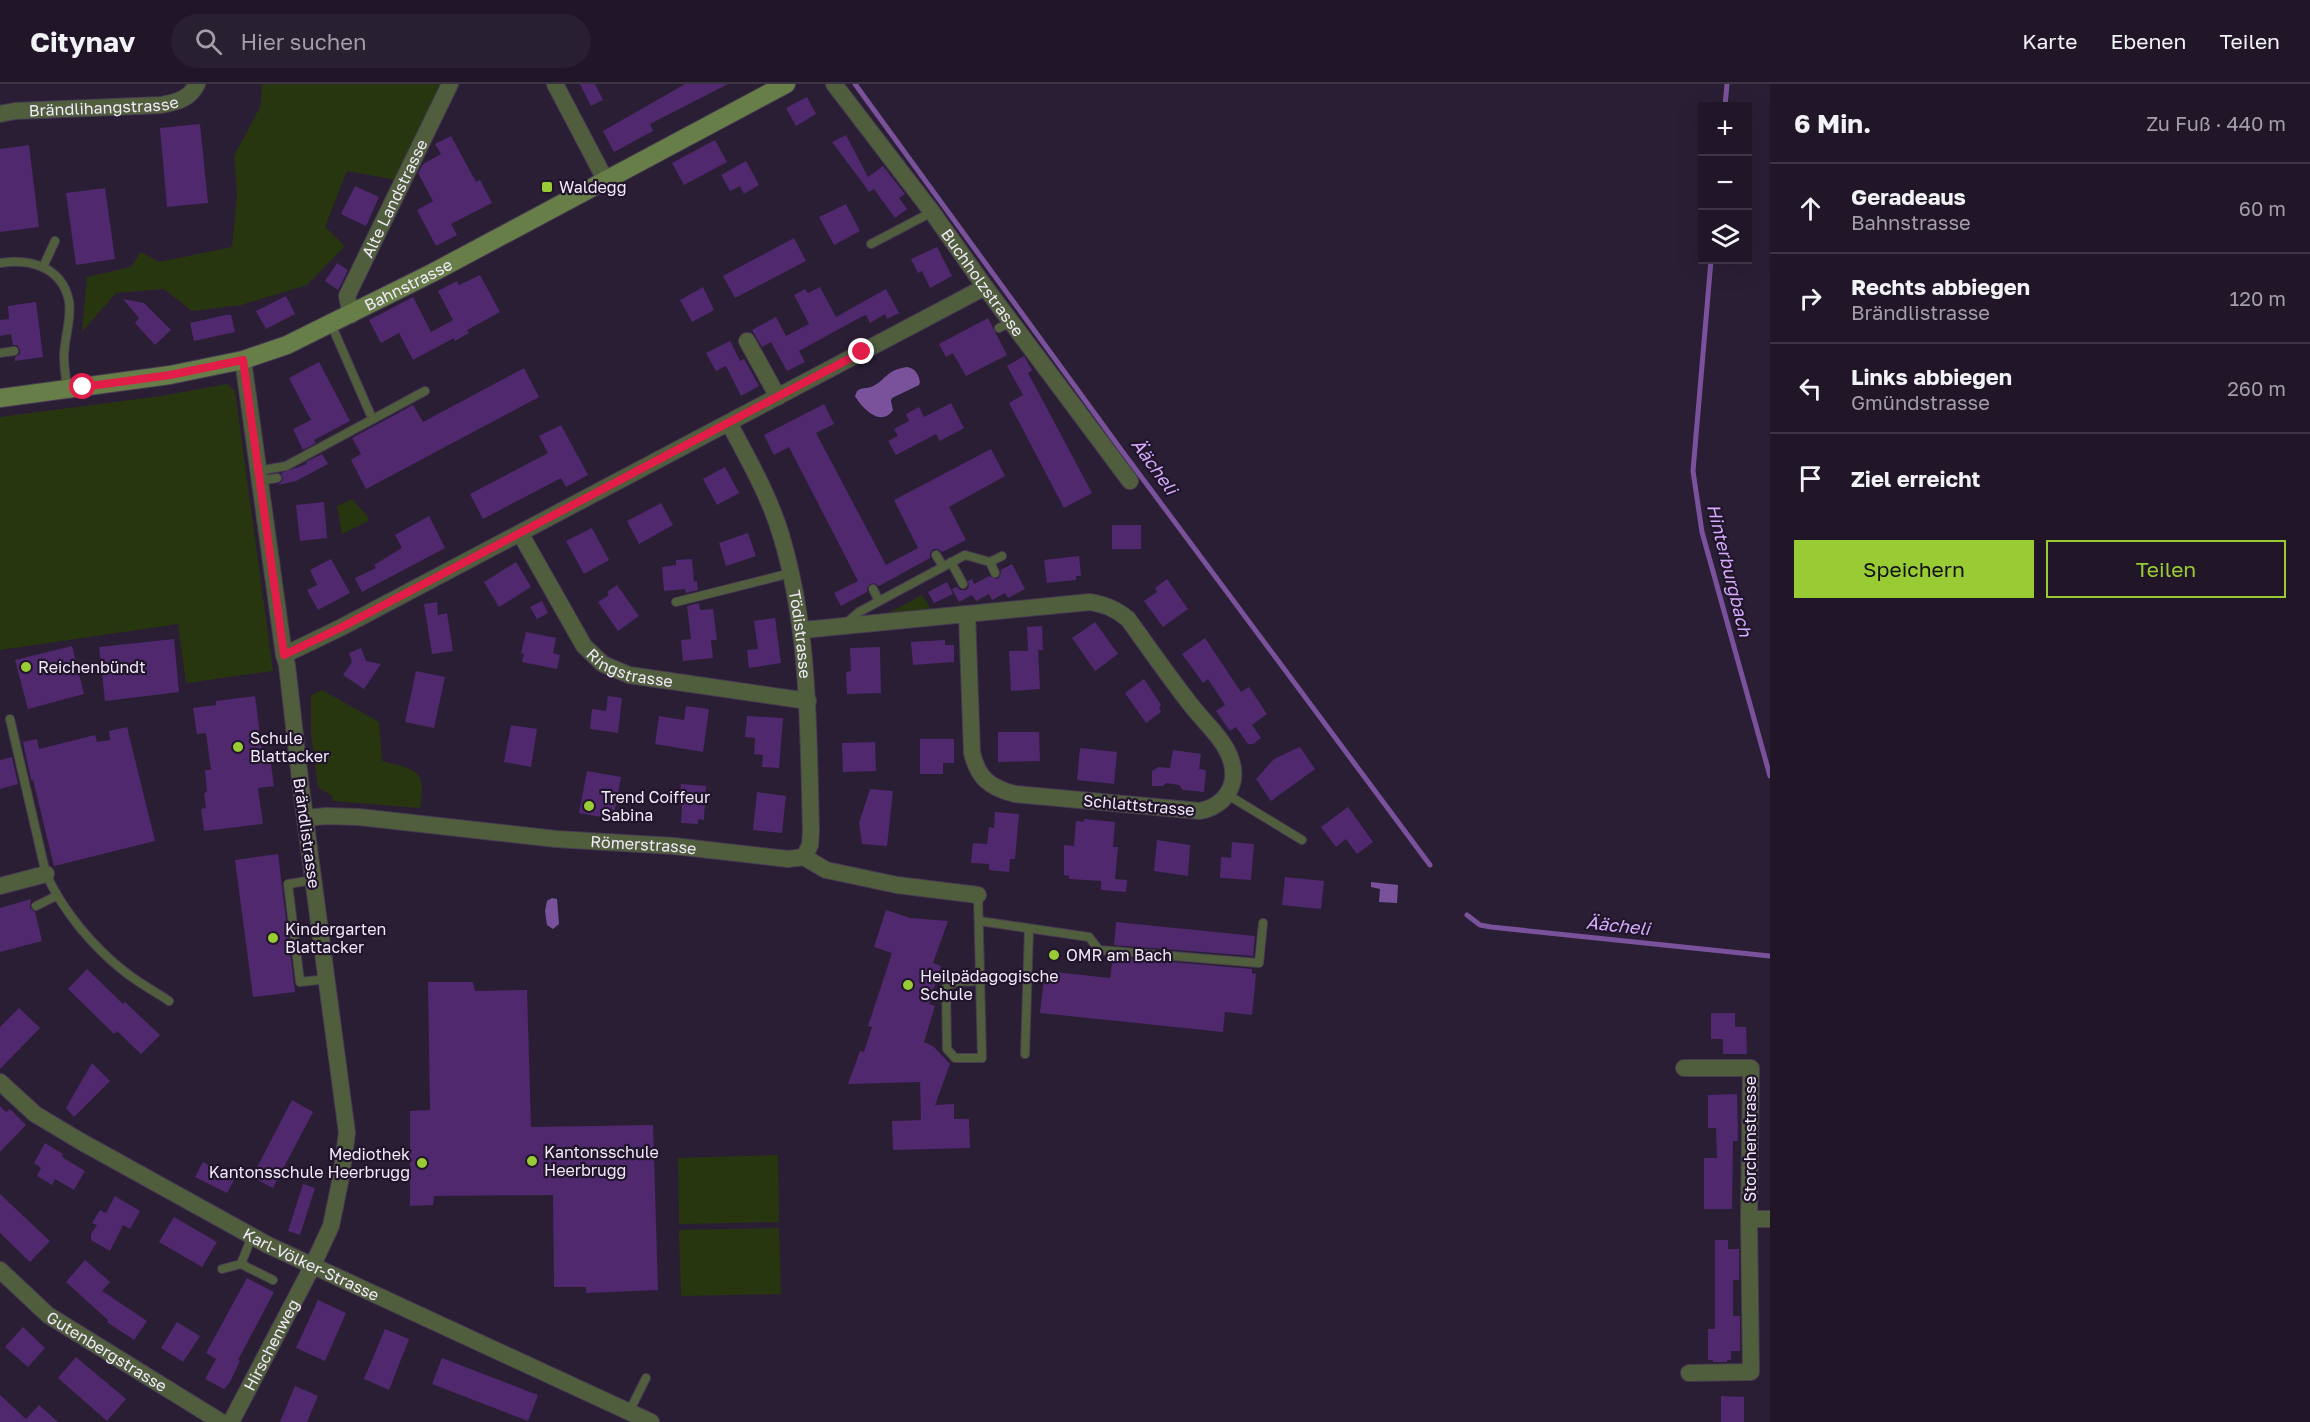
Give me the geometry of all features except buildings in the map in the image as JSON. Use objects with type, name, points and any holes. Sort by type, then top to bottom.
[{"type":"main road","name":"Bahnstrasse","points":[[0,398],[170,375],[243,360],[287,345],[351,315],[786,84]]},
{"type":"street","name":"Brändlihangstrasse","points":[[0,114],[15,111],[161,105],[191,95],[197,84]]},
{"type":"street","name":"Alte Landstrasse","points":[[351,315],[348,296],[450,84]]},
{"type":"street","points":[[555,84],[606,181]]},
{"type":"street","name":"Buchholzstrasse","points":[[834,84],[932,212],[985,287],[1005,325],[1130,481]]},
{"type":"street","points":[[284,655],[342,627],[985,287]]},
{"type":"street","points":[[747,341],[778,397]]},
{"type":"street","name":"Brändlistrasse","points":[[243,360],[255,412],[258,476],[287,664],[346,1133],[341,1177],[331,1226],[312,1267]]},
{"type":"street","name":"Tödistrasse","points":[[729,423],[766,494],[781,533],[792,573],[802,630],[808,701],[811,831],[810,844],[804,857]]},
{"type":"street","name":"Ringstrasse","points":[[520,533],[584,646],[603,664],[629,675],[808,701]]},
{"type":"street","points":[[802,630],[1090,602],[1106,604],[1128,620],[1226,749],[1234,771],[1228,795]]},
{"type":"street","name":"Schlattstrasse","points":[[967,614],[972,753],[979,773],[994,788],[1015,794],[1200,811],[1211,809],[1228,795]]},
{"type":"street","name":"Römerstrasse","points":[[305,818],[359,817],[556,839],[674,846],[788,859],[804,857],[826,870],[897,885],[978,895]]},
{"type":"street","points":[[0,886],[46,874]]},
{"type":"street","name":"Storchenstrasse","points":[[1684,1068],[1751,1068],[1749,1219],[1770,1219]]},
{"type":"street","name":"Karl-Völker-Strasse","points":[[0,1082],[35,1114],[252,1236],[312,1267],[638,1418]]},
{"type":"street","points":[[1689,1373],[1750,1372],[1749,1219]]},
{"type":"street","name":"Hirschenweg","points":[[231,1422],[312,1267]]},
{"type":"street","name":"Gutenbergstrasse","points":[[0,1270],[48,1314],[221,1422]]},
{"type":"lane","points":[[871,243],[932,212]]},
{"type":"lane","points":[[43,267],[55,241]]},
{"type":"lane","points":[[0,263],[30,261],[55,275],[64,286],[69,302],[64,356],[67,390]]},
{"type":"lane","points":[[331,324],[372,418]]},
{"type":"lane","points":[[0,353],[14,351]]},
{"type":"lane","points":[[258,476],[286,466],[425,391]]},
{"type":"lane","points":[[258,476],[277,478]]},
{"type":"lane","points":[[936,555],[947,564],[963,584]]},
{"type":"lane","points":[[843,626],[860,612],[965,555],[990,562],[1002,556]]},
{"type":"lane","points":[[990,562],[995,573]]},
{"type":"lane","points":[[676,602],[792,573]]},
{"type":"lane","points":[[873,589],[879,601]]},
{"type":"lane","points":[[10,719],[46,874],[56,896],[97,946],[125,972],[169,1001]]},
{"type":"lane","points":[[1228,795],[1302,840]]},
{"type":"lane","points":[[314,880],[288,884],[300,982],[327,980]]},
{"type":"lane","points":[[978,895],[982,1058],[955,1058],[945,1051],[946,987],[956,982],[980,981]]},
{"type":"lane","points":[[36,906],[56,896]]},
{"type":"lane","points":[[980,921],[1089,937],[1099,950],[1259,963],[1263,924]]},
{"type":"lane","points":[[1025,1054],[1029,929]]},
{"type":"lane","points":[[241,1264],[252,1236]]},
{"type":"lane","points":[[222,1269],[241,1264],[273,1280]]},
{"type":"lane","points":[[638,1418],[646,1377]]},
{"type":"green space","points":[[262,84],[440,84],[396,180],[347,171],[325,227],[345,246],[307,285],[241,305],[192,311],[164,289],[116,293],[82,332],[87,277],[131,267],[141,252],[159,262],[232,247],[237,194],[234,156],[261,105]]},
{"type":"green space","points":[[227,384],[235,391],[273,671],[186,683],[178,624],[0,650],[0,417],[161,396]]},
{"type":"green space","points":[[352,499],[369,518],[367,522],[342,534],[337,506]]},
{"type":"green space","points":[[922,595],[931,609],[887,614]]},
{"type":"green space","points":[[322,690],[379,722],[382,761],[416,773],[422,785],[420,808],[333,801],[332,796],[318,787],[311,732],[311,695]]},
{"type":"green space","points":[[778,1155],[779,1222],[679,1224],[678,1158]]},
{"type":"green space","points":[[779,1228],[781,1294],[681,1296],[679,1230]]},
{"type":"shaded area","points":[[907,367],[916,372],[919,385],[892,398],[893,410],[888,415],[878,417],[862,406],[855,396],[857,391],[876,385],[890,373]]},
{"type":"shaded area","points":[[1371,882],[1398,885],[1397,903],[1379,902],[1380,889],[1371,887]]},
{"type":"shaded area","points":[[552,898],[557,899],[559,924],[553,929],[547,925],[545,911],[547,901]]},
{"type":"waterway","name":"Äächeli","points":[[855,84],[1122,451],[1430,865]]},
{"type":"waterway","name":"Hinterburgbach","points":[[1725,102],[1727,84]]},
{"type":"waterway","name":"Hinterburgbach","points":[[1711,264],[1693,471],[1702,532],[1770,776]]},
{"type":"waterway","name":"Äächeli","points":[[1467,915],[1480,925],[1491,927],[1770,956]]},
{"type":"place","name":"Waldegg","points":[[547,187]]},
{"type":"place","name":"Reichenbündt","points":[[26,667]]},
{"type":"place","name":"Schule Blattacker","points":[[238,747]]},
{"type":"place","name":"Trend Coiffeur Sabina","points":[[589,806]]},
{"type":"place","name":"Kindergarten Blattacker","points":[[273,938]]},
{"type":"place","name":"OMR am Bach","points":[[1054,955]]},
{"type":"place","name":"Heilpädagogische Schule","points":[[908,985]]},
{"type":"place","name":"Kantonsschule Heerbrugg","points":[[532,1161]]},
{"type":"place","name":"Mediothek Kantonsschule Heerbrugg","points":[[422,1163]]},
{"type":"route","points":[[83,387],[170,375],[243,360],[284,655],[342,627],[862,352]]}]
